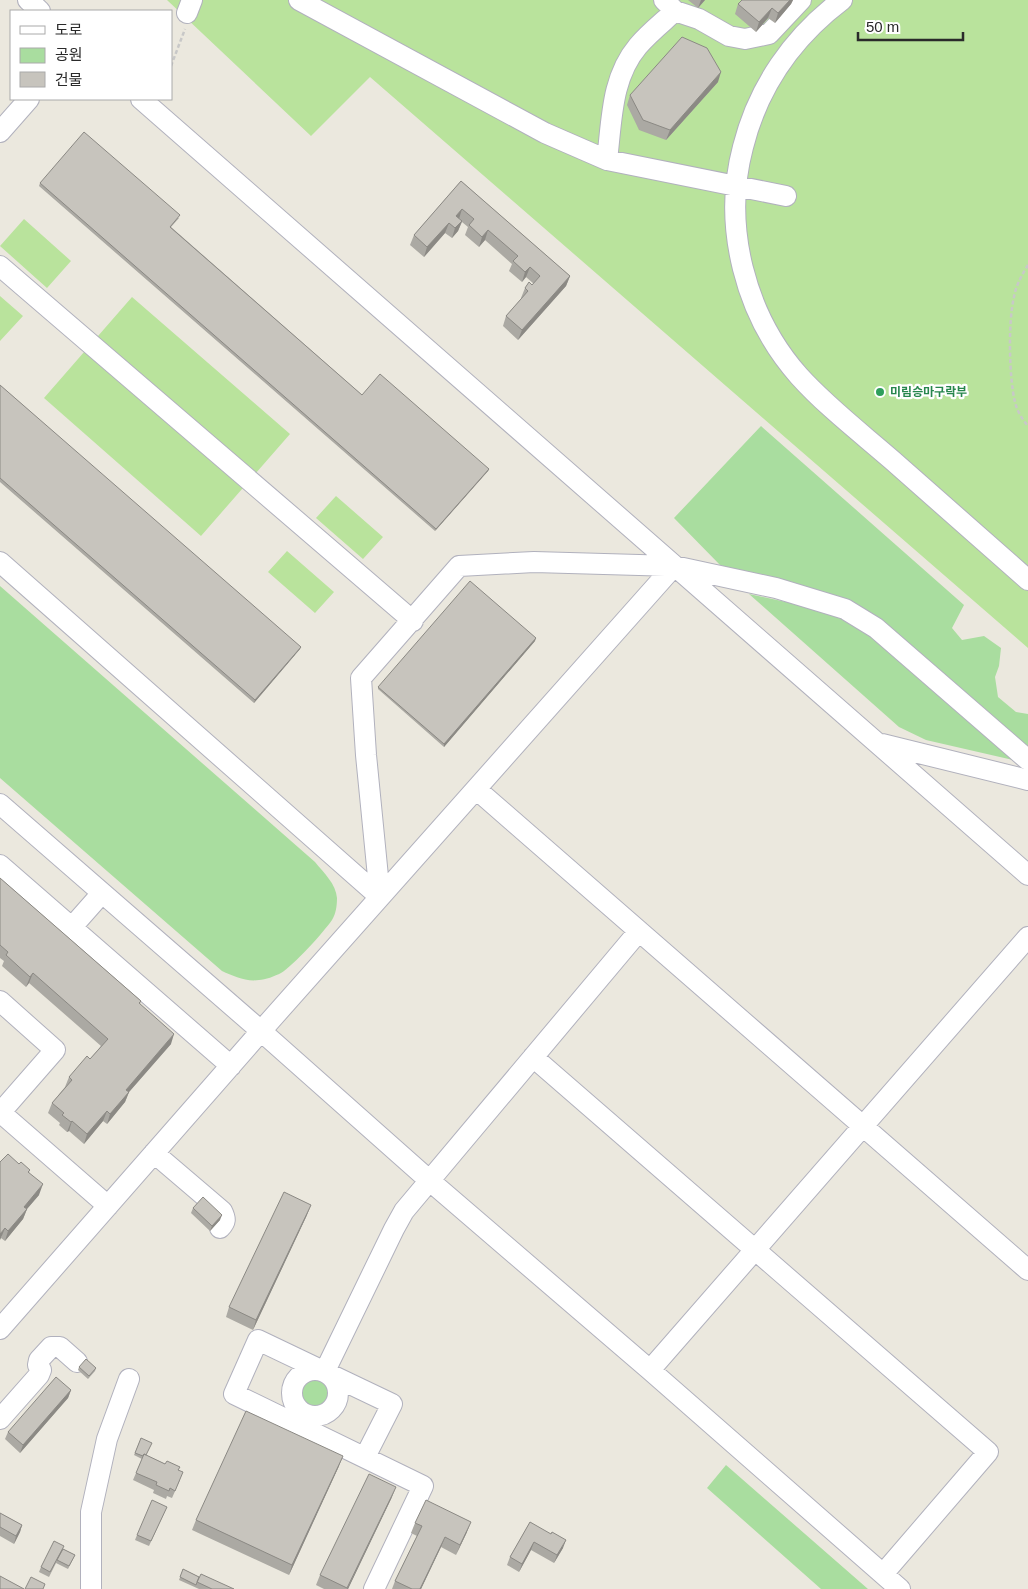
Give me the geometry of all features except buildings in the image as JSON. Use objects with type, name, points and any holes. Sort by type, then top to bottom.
[{"type":"street","points":[[28,0],[39,10]]},
{"type":"street","points":[[299,0],[545,133],[606,160],[786,196]]},
{"type":"street","points":[[606,160],[612,108],[620,76],[638,46],[670,6],[699,19],[729,36],[745,39],[769,34],[801,0]]},
{"type":"street","points":[[842,0],[806,32],[776,68],[764,89],[746,132],[736,187],[736,226],[744,272],[760,316],[771,338],[784,357],[815,393],[1028,580]]},
{"type":"street","points":[[0,132],[28,100]]},
{"type":"street","points":[[142,100],[1028,874]]},
{"type":"street","points":[[0,266],[413,620]]},
{"type":"street","points":[[0,562],[380,897]]},
{"type":"street","points":[[380,897],[366,755],[361,678],[459,566],[534,562],[674,566],[776,588],[845,609],[876,628],[1028,760]]},
{"type":"street","points":[[0,1329],[261,1031],[674,566]]},
{"type":"street","points":[[878,744],[1028,780]]},
{"type":"street","points":[[476,789],[1028,1270]]},
{"type":"street","points":[[0,804],[900,1589]]},
{"type":"street","points":[[0,865],[231,1066]]},
{"type":"street","points":[[72,927],[102,892]]},
{"type":"street","points":[[325,1371],[394,1229],[413,1200],[639,931]]},
{"type":"street","points":[[650,1370],[1028,937]]},
{"type":"street","points":[[0,1001],[55,1050],[0,1112],[108,1206]]},
{"type":"street","points":[[533,1057],[988,1452],[883,1574]]},
{"type":"street","points":[[154,1153],[222,1211],[225,1223],[220,1228]]},
{"type":"street","points":[[365,1457],[392,1404],[258,1340],[234,1394],[304,1420],[365,1457],[423,1486],[374,1589]]},
{"type":"street","points":[[0,1419],[39,1375],[41,1370],[38,1365],[39,1360],[51,1347],[60,1347],[77,1362]]},
{"type":"street","points":[[314,1369],[325,1371],[333,1378],[338,1387],[338,1397],[334,1406],[326,1413],[304,1420],[294,1404],[291,1388],[296,1378],[304,1372],[314,1369]]},
{"type":"street","points":[[91,1589],[91,1512],[107,1439],[129,1379]]},
{"type":"path","points":[[172,64],[185,32],[190,6]]},
{"type":"path","points":[[1028,264],[1018,284],[1011,313],[1011,363],[1015,404],[1028,426]]},
{"type":"green space","name":"미림승마구락부","points":[[167,0],[1028,0],[1028,648],[370,77],[311,136]]},
{"type":"green space","points":[[24,219],[71,261],[47,288],[0,246]]},
{"type":"green space","points":[[0,296],[23,316],[0,341]]},
{"type":"green space","points":[[132,297],[290,434],[201,536],[44,398]]},
{"type":"green space","points":[[761,426],[964,605],[952,628],[962,640],[984,636],[1001,648],[999,666],[995,677],[998,697],[1016,712],[1028,714],[1028,747],[938,669],[844,603],[720,565],[674,518]]},
{"type":"green space","points":[[336,496],[383,537],[363,559],[316,518]]},
{"type":"green space","points":[[287,551],[334,592],[315,613],[268,572]]},
{"type":"green space","points":[[0,586],[315,862],[329,879],[337,898],[333,918],[300,957],[281,973],[261,980],[249,980],[222,971],[0,778]]},
{"type":"green space","points":[[749,594],[837,613],[869,631],[1013,760],[926,740],[899,727]]},
{"type":"green space","points":[[315,1379],[326,1383],[330,1394],[326,1405],[315,1409],[304,1405],[300,1394],[304,1383]]},
{"type":"green space","points":[[726,1465],[868,1589],[821,1589],[707,1488]]},
{"type":"place","name":"미림승마구락부","points":[[880,392]]}]
